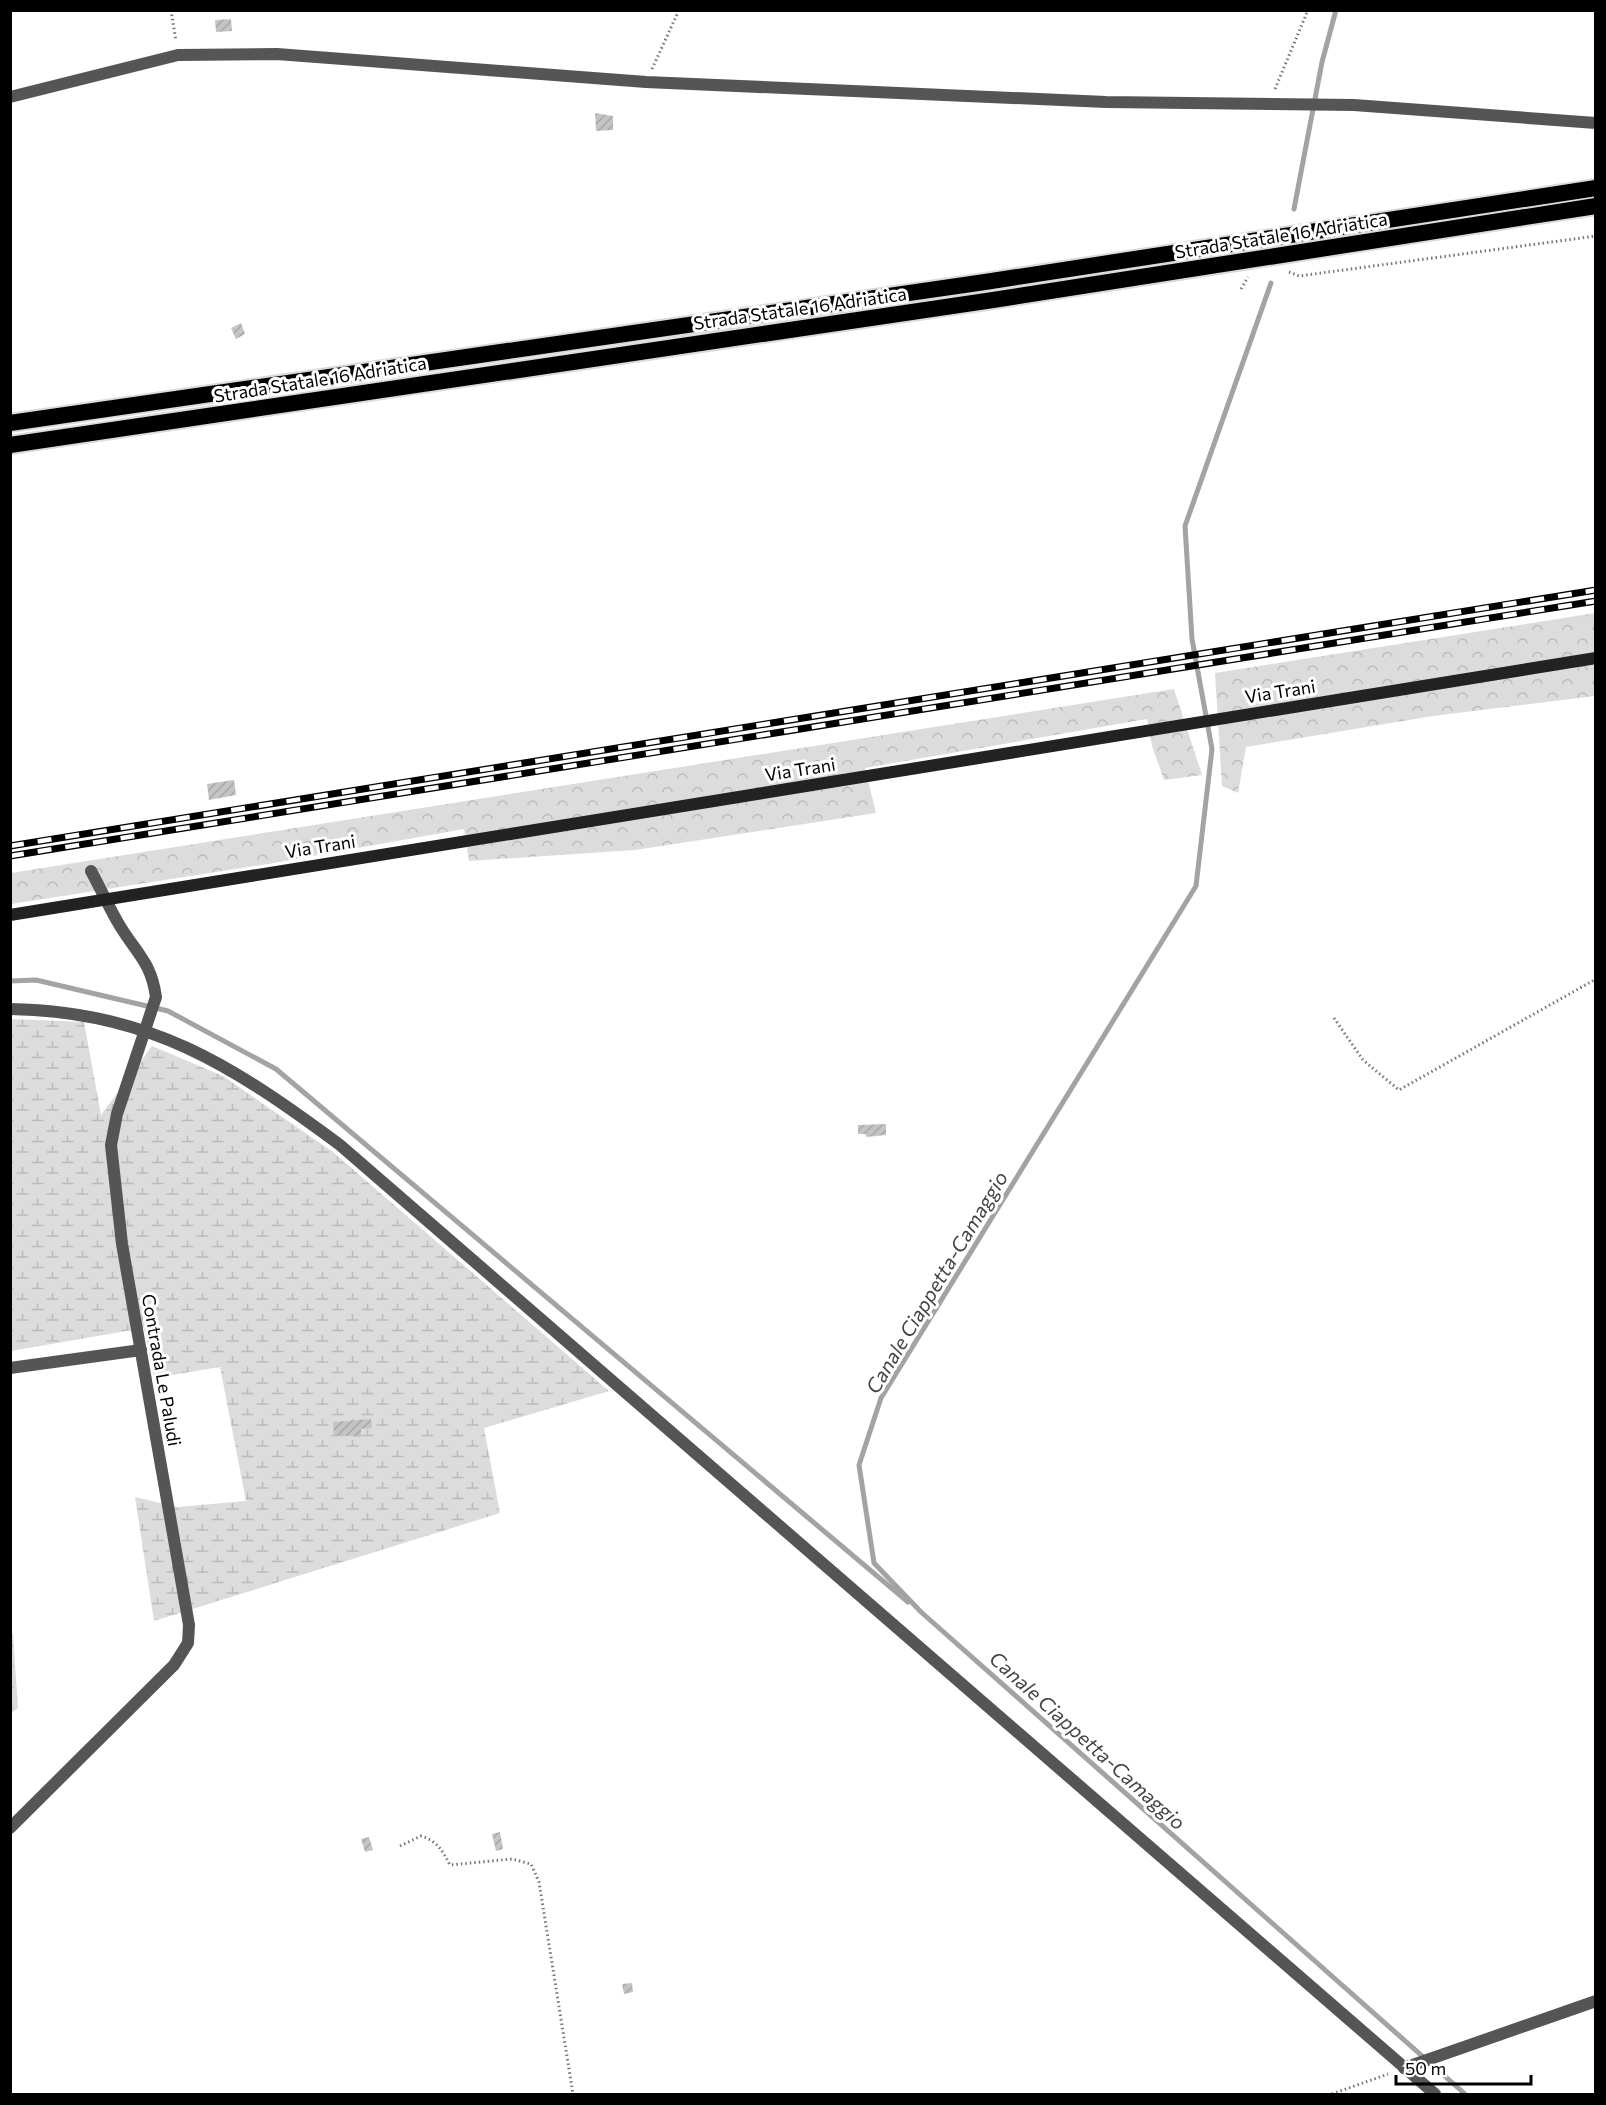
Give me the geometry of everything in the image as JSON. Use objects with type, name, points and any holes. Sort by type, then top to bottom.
[{"type":"highway","name":"Strada Statale 16 Adriatica","points":[[10,423],[997,281],[1596,188]]},
{"type":"highway","name":"Strada Statale 16 Adriatica","points":[[10,445],[993,300],[1596,206]]},
{"type":"main road","name":"Via Trani","points":[[10,915],[1596,658]]},
{"type":"street","points":[[10,97],[178,55],[277,54],[646,82],[1106,102],[1270,102],[1354,105],[1596,123]]},
{"type":"street","name":"Contrada Le Paludi","points":[[10,1828],[174,1665],[188,1643],[189,1625],[122,1244],[111,1145],[117,1114],[156,997],[153,979],[146,960],[124,932],[91,871]]},
{"type":"street","points":[[10,1009],[100,1017],[144,1030],[193,1049],[268,1092],[340,1145],[1435,2094]]},
{"type":"street","points":[[10,1368],[141,1350]]},
{"type":"street","points":[[1404,2068],[1444,2052],[1596,2001]]},
{"type":"path","points":[[171,10],[178,55]]},
{"type":"path","points":[[646,82],[680,10]]},
{"type":"path","points":[[1270,102],[1308,10]]},
{"type":"path","points":[[1278,268],[1299,276],[1596,236]]},
{"type":"path","points":[[1241,289],[1249,276]]},
{"type":"path","points":[[1334,1018],[1363,1060],[1399,1090],[1596,979]]},
{"type":"path","points":[[400,1846],[421,1836],[433,1840],[442,1850],[450,1865],[512,1858],[531,1864],[539,1882],[573,2094]]},
{"type":"path","points":[[1332,2094],[1404,2068]]},
{"type":"green space","points":[[1595,613],[1595,696],[1433,716],[1246,747],[1238,793],[1222,786],[1215,673]]},
{"type":"green space","points":[[1174,689],[1202,775],[1164,780],[1152,746],[1147,719],[865,768],[876,813],[635,850],[469,861],[464,829],[268,864],[11,904],[11,873]]},
{"type":"green space","points":[[11,1019],[84,1022],[101,1115],[152,1046],[223,1076],[333,1152],[609,1391],[484,1428],[500,1513],[154,1621],[135,1497],[177,1507],[246,1501],[220,1367],[154,1378],[144,1328],[11,1351]]},
{"type":"green space","points":[[13,1634],[18,1708],[11,1713],[10,1635]]},
{"type":"building","points":[[231,19],[232,31],[216,32],[215,20]]},
{"type":"building","points":[[595,113],[613,116],[613,130],[596,131]]},
{"type":"building","points":[[241,323],[245,334],[236,339],[231,328]]},
{"type":"building","points":[[234,780],[236,795],[209,800],[207,784]]},
{"type":"building","points":[[886,1124],[886,1135],[866,1137],[866,1134],[858,1134],[858,1125]]},
{"type":"building","points":[[371,1419],[372,1428],[361,1429],[361,1437],[334,1435],[333,1422]]},
{"type":"building","points":[[500,1832],[503,1849],[496,1851],[492,1834]]},
{"type":"building","points":[[369,1837],[373,1850],[365,1852],[361,1839]]},
{"type":"building","points":[[632,1983],[633,1992],[624,1994],[622,1984]]},
{"type":"waterway","name":"Canale Ciappetta-Camaggio","points":[[1294,209],[1322,62],[1336,10]]},
{"type":"waterway","name":"Canale Ciappetta-Camaggio","points":[[1271,283],[1185,526],[1192,639],[1212,749],[1196,886],[881,1398],[859,1465],[874,1563],[921,1612],[1465,2094]]},
{"type":"waterway","points":[[10,981],[36,980],[168,1011],[276,1069],[908,1602]]},
{"type":"railway","points":[[10,846],[1596,590]]},
{"type":"railway","points":[[10,856],[1596,601]]}]
